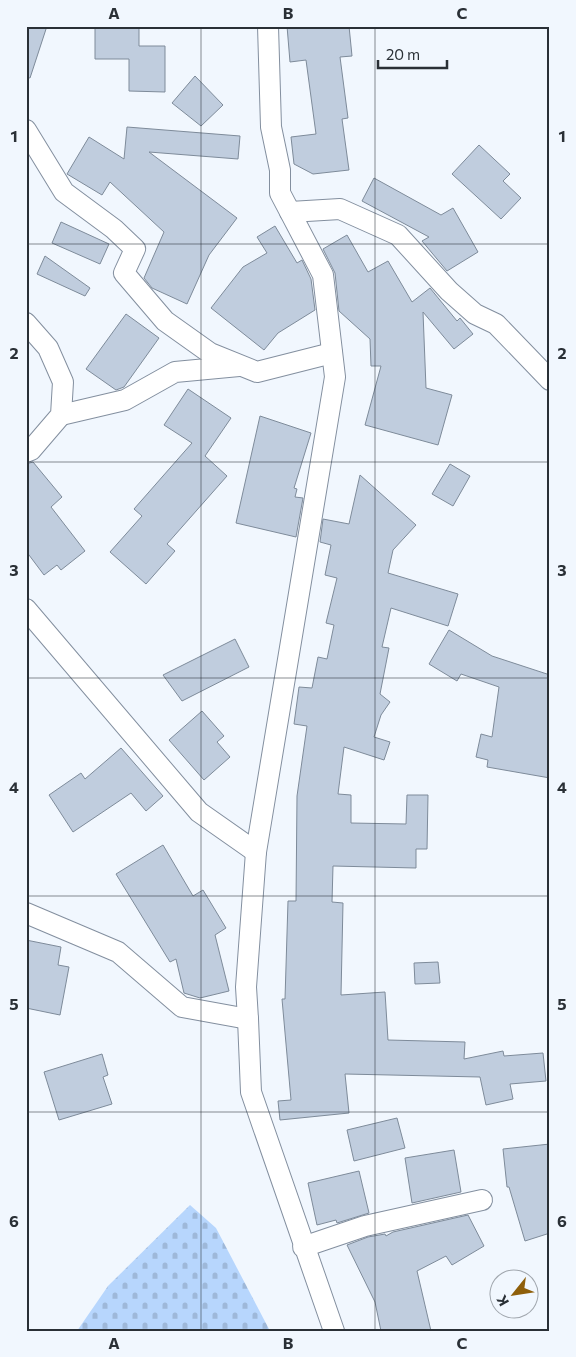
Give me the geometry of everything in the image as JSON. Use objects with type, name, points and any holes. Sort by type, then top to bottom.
[{"type":"street","points":[[268,26],[271,128],[280,170],[280,193],[323,275],[335,377],[256,852],[246,987],[251,1092],[303,1247],[314,1271],[334,1331]]},
{"type":"street","points":[[26,130],[64,192],[114,229],[135,248],[124,273],[165,321],[210,353],[257,372],[332,353]]},
{"type":"street","points":[[290,212],[340,209],[398,235],[449,291],[475,314],[496,324],[550,380]]},
{"type":"street","points":[[26,323],[48,348],[63,382],[61,415]]},
{"type":"street","points":[[26,452],[31,450],[61,415],[125,400],[175,372],[242,366]]},
{"type":"street","points":[[26,609],[198,812],[256,852]]},
{"type":"street","points":[[26,913],[118,952],[182,1008],[248,1019]]},
{"type":"street","points":[[303,1247],[365,1226],[482,1200]]},
{"type":"green space","points":[[190,1205],[216,1228],[270,1331],[77,1331],[108,1286]]},
{"type":"building","points":[[26,26],[47,26],[30,78],[26,77]]},
{"type":"building","points":[[95,26],[139,26],[139,46],[165,46],[165,92],[129,91],[129,59],[95,59]]},
{"type":"building","points":[[287,26],[349,26],[352,56],[340,57],[348,118],[342,119],[349,170],[313,174],[294,164],[291,137],[316,134],[306,60],[290,62]]},
{"type":"building","points":[[195,76],[223,105],[201,126],[172,103]]},
{"type":"building","points":[[127,127],[240,136],[238,159],[149,152],[237,218],[209,255],[187,304],[152,288],[144,278],[164,232],[110,182],[102,195],[67,174],[89,137],[124,159]]},
{"type":"building","points":[[479,145],[510,174],[503,181],[521,198],[501,219],[452,174]]},
{"type":"building","points":[[374,178],[441,215],[453,208],[478,252],[447,271],[422,241],[429,237],[362,201]]},
{"type":"building","points":[[61,222],[109,244],[100,264],[52,243]]},
{"type":"building","points":[[275,226],[297,263],[302,260],[311,279],[315,310],[278,333],[264,350],[211,308],[243,267],[267,253],[257,237]]},
{"type":"building","points":[[347,235],[368,272],[388,261],[412,302],[430,288],[457,321],[460,318],[473,334],[454,349],[423,312],[426,388],[452,395],[438,445],[365,425],[381,366],[371,366],[370,339],[339,311],[335,273],[323,249]]},
{"type":"building","points":[[45,256],[90,288],[85,296],[37,274]]},
{"type":"building","points":[[126,314],[159,338],[124,387],[116,390],[86,369]]},
{"type":"building","points":[[188,389],[231,418],[205,456],[227,476],[167,544],[175,551],[146,584],[110,552],[142,516],[134,509],[192,443],[164,425]]},
{"type":"building","points":[[260,416],[311,433],[294,488],[297,489],[295,497],[303,498],[296,537],[236,523]]},
{"type":"building","points":[[33,462],[62,497],[51,507],[85,551],[61,570],[57,565],[44,575],[26,551],[26,464]]},
{"type":"building","points":[[450,464],[470,476],[453,506],[432,494]]},
{"type":"building","points":[[360,475],[416,525],[393,550],[388,573],[458,594],[448,626],[391,608],[382,647],[389,648],[380,694],[390,702],[381,715],[374,737],[390,742],[384,760],[344,747],[338,794],[351,795],[351,823],[406,824],[407,795],[428,795],[427,849],[416,849],[416,868],[333,866],[332,902],[343,903],[341,995],[385,992],[388,1040],[465,1042],[464,1059],[503,1051],[504,1056],[543,1053],[546,1081],[510,1084],[513,1099],[486,1105],[480,1077],[345,1074],[349,1113],[280,1120],[278,1101],[291,1100],[282,999],[285,999],[288,901],[296,901],[297,796],[307,726],[294,724],[299,687],[312,688],[318,657],[327,659],[334,625],[326,623],[337,578],[325,575],[331,545],[320,542],[323,519],[349,524]]},
{"type":"building","points":[[449,630],[492,656],[550,675],[550,778],[487,767],[488,760],[476,757],[481,734],[492,737],[499,687],[461,674],[457,681],[429,664]]},
{"type":"building","points":[[235,639],[249,667],[182,701],[163,675]]},
{"type":"building","points":[[202,711],[224,736],[217,742],[230,757],[204,780],[169,740]]},
{"type":"building","points":[[121,748],[163,796],[146,811],[131,793],[73,832],[49,795],[81,773],[85,779]]},
{"type":"building","points":[[163,845],[193,896],[203,890],[226,928],[215,935],[229,991],[200,998],[184,993],[176,959],[170,962],[116,874]]},
{"type":"building","points":[[26,940],[61,947],[58,965],[69,967],[60,1015],[26,1008]]},
{"type":"building","points":[[438,962],[440,983],[415,984],[414,963]]},
{"type":"building","points":[[102,1054],[108,1075],[103,1077],[112,1104],[59,1120],[44,1072]]},
{"type":"building","points":[[397,1118],[405,1148],[354,1161],[347,1130]]},
{"type":"building","points":[[550,1144],[550,1233],[525,1241],[509,1187],[507,1187],[503,1149]]},
{"type":"building","points":[[454,1150],[461,1192],[412,1203],[405,1158]]},
{"type":"building","points":[[359,1171],[369,1213],[337,1223],[336,1220],[317,1225],[308,1183]]},
{"type":"building","points":[[468,1215],[484,1246],[452,1265],[446,1256],[417,1271],[431,1331],[381,1331],[375,1302],[347,1245],[368,1237],[385,1234],[386,1236],[393,1232]]}]
